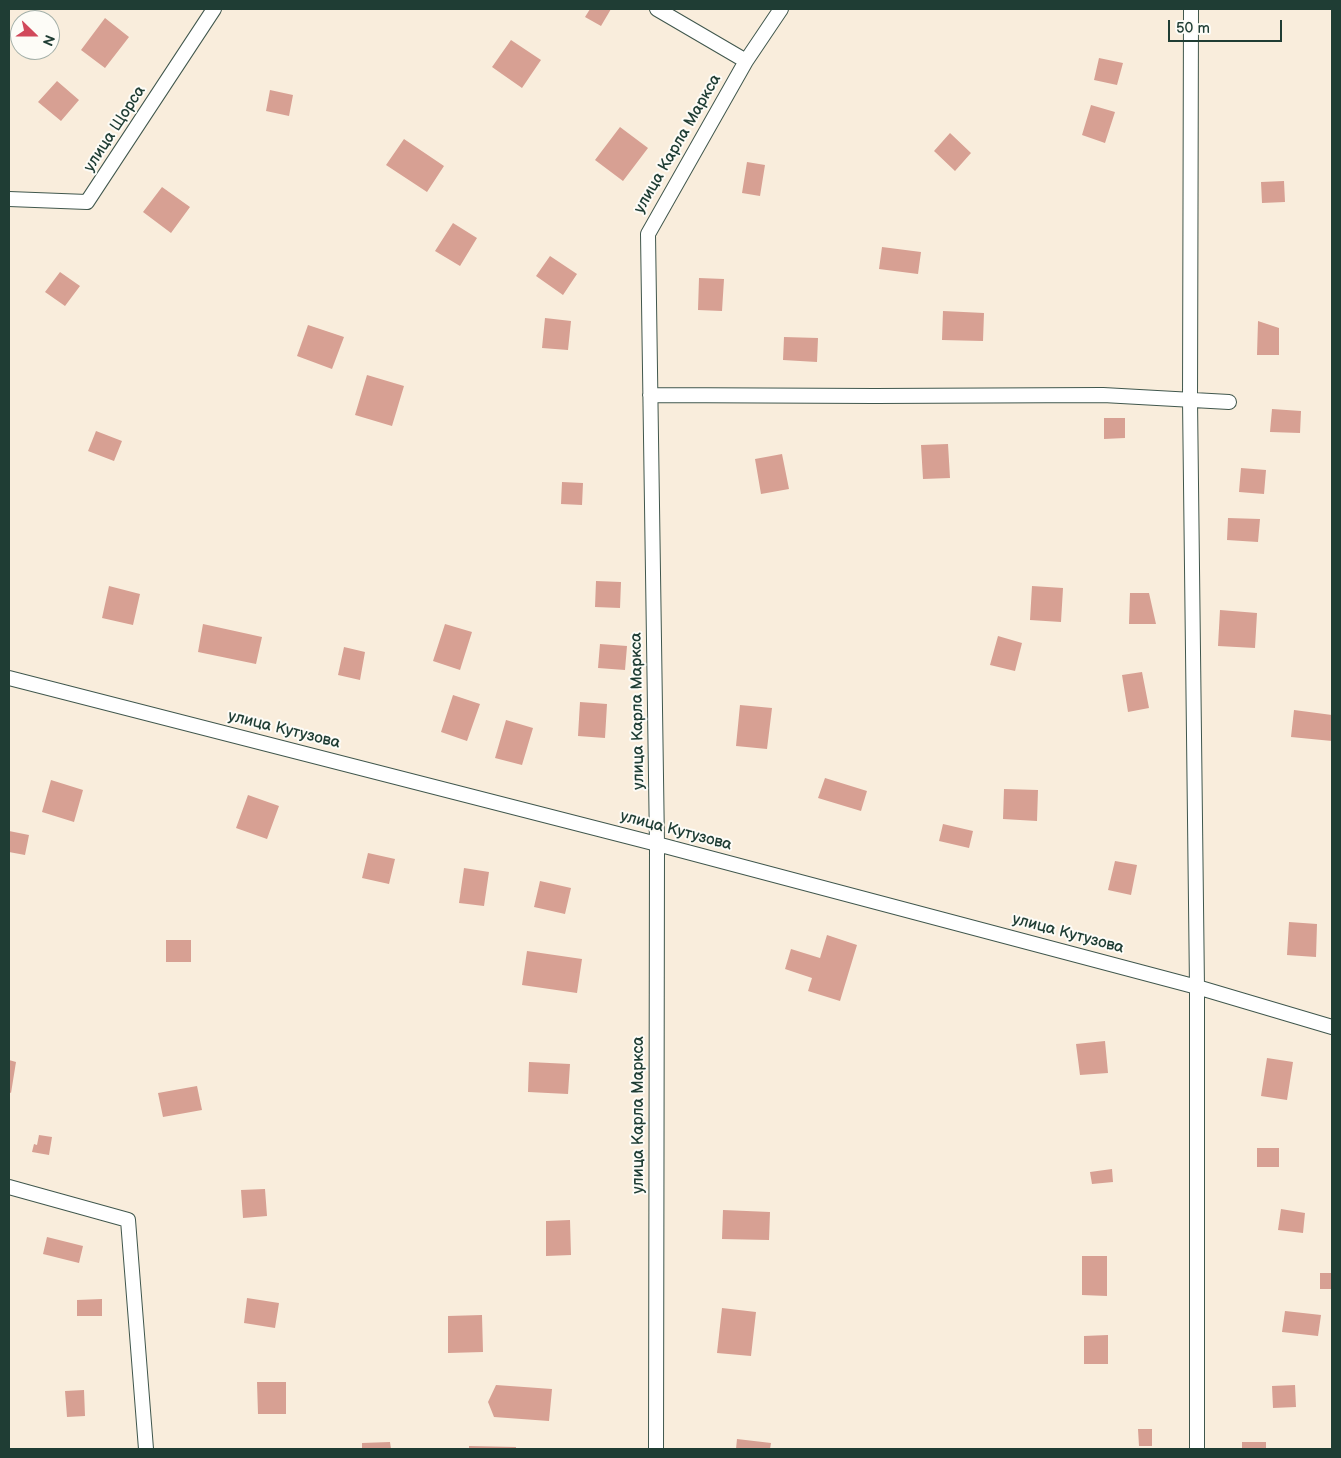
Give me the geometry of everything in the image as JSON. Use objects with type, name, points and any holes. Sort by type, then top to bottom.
[{"type":"street","name":"улица Щорса","points":[[9,199],[87,202],[214,9]]},
{"type":"street","points":[[656,9],[746,61]]},
{"type":"street","name":"улица Карла Маркса","points":[[656,1449],[657,844],[648,234],[746,61],[781,9]]},
{"type":"street","points":[[1191,9],[1190,400],[1197,986],[1197,1449]]},
{"type":"street","points":[[650,395],[1103,395],[1229,402]]},
{"type":"street","name":"улица Кутузова","points":[[9,678],[657,844],[1197,986],[1332,1026]]},
{"type":"street","points":[[9,1187],[128,1220],[146,1449]]},
{"type":"building","points":[[590,9],[611,9],[601,26],[585,17]]},
{"type":"building","points":[[105,18],[129,37],[105,68],[81,50]]},
{"type":"building","points":[[511,40],[541,60],[522,88],[492,67]]},
{"type":"building","points":[[1099,58],[1123,63],[1117,85],[1094,80]]},
{"type":"building","points":[[57,81],[79,100],[61,121],[38,102]]},
{"type":"building","points":[[270,90],[293,95],[289,116],[266,111]]},
{"type":"building","points":[[1091,105],[1115,112],[1105,143],[1082,135]]},
{"type":"building","points":[[620,127],[648,148],[623,181],[595,160]]},
{"type":"building","points":[[950,133],[971,153],[955,171],[934,151]]},
{"type":"building","points":[[404,139],[444,166],[427,192],[386,165]]},
{"type":"building","points":[[747,162],[765,165],[760,196],[742,193]]},
{"type":"building","points":[[1284,181],[1285,202],[1262,203],[1261,182]]},
{"type":"building","points":[[162,187],[190,207],[171,233],[143,212]]},
{"type":"building","points":[[453,223],[477,238],[460,266],[435,251]]},
{"type":"building","points":[[882,247],[921,252],[918,274],[879,269]]},
{"type":"building","points":[[550,256],[577,274],[563,295],[536,276]]},
{"type":"building","points":[[60,272],[80,286],[65,306],[45,292]]},
{"type":"building","points":[[699,278],[724,279],[722,311],[698,310]]},
{"type":"building","points":[[943,311],[984,313],[983,341],[942,340]]},
{"type":"building","points":[[545,318],[571,321],[568,350],[542,348]]},
{"type":"building","points":[[1258,321],[1279,328],[1279,355],[1257,355]]},
{"type":"building","points":[[308,325],[344,337],[332,369],[297,356]]},
{"type":"building","points":[[784,337],[818,338],[817,362],[783,360]]},
{"type":"building","points":[[367,375],[404,386],[392,426],[355,415]]},
{"type":"building","points":[[1272,409],[1301,411],[1300,433],[1270,432]]},
{"type":"building","points":[[1104,418],[1125,418],[1125,438],[1104,439]]},
{"type":"building","points":[[96,431],[122,441],[114,461],[88,451]]},
{"type":"building","points":[[948,444],[950,478],[923,479],[921,445]]},
{"type":"building","points":[[782,454],[789,489],[761,494],[755,459]]},
{"type":"building","points":[[1241,468],[1266,470],[1264,494],[1239,492]]},
{"type":"building","points":[[562,482],[583,483],[582,505],[561,504]]},
{"type":"building","points":[[1228,518],[1260,519],[1258,542],[1227,540]]},
{"type":"building","points":[[596,581],[621,582],[620,608],[595,607]]},
{"type":"building","points":[[109,586],[140,594],[133,625],[102,618]]},
{"type":"building","points":[[1032,586],[1063,588],[1061,622],[1030,620]]},
{"type":"building","points":[[1130,593],[1149,593],[1156,624],[1129,624]]},
{"type":"building","points":[[1220,610],[1257,613],[1255,648],[1218,646]]},
{"type":"building","points":[[203,624],[262,637],[256,664],[198,652]]},
{"type":"building","points":[[445,624],[472,632],[460,670],[433,661]]},
{"type":"building","points":[[998,636],[1022,643],[1015,671],[990,665]]},
{"type":"building","points":[[600,644],[627,646],[625,670],[598,668]]},
{"type":"building","points":[[344,647],[365,652],[360,680],[338,675]]},
{"type":"building","points":[[1142,672],[1149,708],[1128,712],[1122,675]]},
{"type":"building","points":[[453,695],[480,704],[467,741],[441,732]]},
{"type":"building","points":[[580,702],[607,704],[605,738],[578,736]]},
{"type":"building","points":[[740,705],[772,708],[767,749],[736,746]]},
{"type":"building","points":[[1294,710],[1332,715],[1332,741],[1291,737]]},
{"type":"building","points":[[506,720],[533,728],[522,765],[495,758]]},
{"type":"building","points":[[825,778],[867,791],[861,811],[818,798]]},
{"type":"building","points":[[51,780],[83,790],[74,822],[42,812]]},
{"type":"building","points":[[1004,789],[1038,790],[1037,821],[1003,819]]},
{"type":"building","points":[[248,795],[279,806],[267,839],[236,828]]},
{"type":"building","points":[[943,824],[973,831],[969,848],[939,841]]},
{"type":"building","points":[[9,831],[29,835],[25,855],[9,852]]},
{"type":"building","points":[[368,853],[395,859],[389,884],[362,878]]},
{"type":"building","points":[[1115,861],[1137,865],[1131,895],[1108,890]]},
{"type":"building","points":[[464,868],[489,872],[484,906],[459,903]]},
{"type":"building","points":[[540,881],[571,888],[565,914],[534,907]]},
{"type":"building","points":[[1289,922],[1317,924],[1316,957],[1287,955]]},
{"type":"building","points":[[827,935],[857,945],[840,1001],[808,991],[812,978],[785,969],[791,949],[820,958]]},
{"type":"building","points":[[166,940],[191,940],[191,962],[166,962]]},
{"type":"building","points":[[527,951],[582,959],[577,993],[522,985]]},
{"type":"building","points":[[1105,1041],[1108,1073],[1080,1075],[1076,1044]]},
{"type":"building","points":[[1267,1058],[1293,1062],[1287,1100],[1261,1096]]},
{"type":"building","points":[[9,1060],[16,1062],[11,1093],[9,1092]]},
{"type":"building","points":[[529,1062],[570,1064],[568,1094],[528,1092]]},
{"type":"building","points":[[197,1086],[202,1110],[163,1117],[158,1093]]},
{"type":"building","points":[[39,1135],[52,1137],[49,1155],[32,1152],[34,1144],[37,1145]]},
{"type":"building","points":[[1257,1148],[1279,1148],[1279,1167],[1257,1167]]},
{"type":"building","points":[[1112,1169],[1113,1182],[1092,1184],[1090,1172]]},
{"type":"building","points":[[265,1189],[267,1216],[243,1218],[241,1190]]},
{"type":"building","points":[[1281,1209],[1305,1213],[1303,1233],[1278,1230]]},
{"type":"building","points":[[723,1210],[770,1212],[769,1240],[722,1239]]},
{"type":"building","points":[[570,1220],[571,1255],[546,1256],[546,1221]]},
{"type":"building","points":[[47,1237],[83,1246],[79,1263],[43,1254]]},
{"type":"building","points":[[1082,1256],[1107,1256],[1107,1296],[1082,1295]]},
{"type":"building","points":[[1320,1273],[1332,1273],[1332,1289],[1320,1289]]},
{"type":"building","points":[[247,1298],[279,1303],[275,1328],[244,1323]]},
{"type":"building","points":[[102,1299],[102,1316],[77,1316],[77,1300]]},
{"type":"building","points":[[722,1308],[756,1312],[751,1356],[717,1353]]},
{"type":"building","points":[[1285,1311],[1321,1315],[1318,1336],[1282,1332]]},
{"type":"building","points":[[482,1315],[483,1352],[448,1353],[448,1316]]},
{"type":"building","points":[[1108,1335],[1108,1364],[1084,1364],[1084,1336]]},
{"type":"building","points":[[257,1382],[286,1382],[286,1414],[258,1414]]},
{"type":"building","points":[[496,1385],[552,1389],[549,1421],[494,1417],[488,1402]]},
{"type":"building","points":[[1295,1385],[1296,1407],[1273,1408],[1272,1386]]},
{"type":"building","points":[[84,1390],[85,1416],[67,1417],[65,1391]]},
{"type":"building","points":[[1138,1429],[1152,1429],[1152,1446],[1139,1446]]},
{"type":"building","points":[[737,1439],[771,1443],[770,1449],[736,1449]]},
{"type":"building","points":[[390,1442],[391,1449],[362,1449],[362,1443]]},
{"type":"building","points":[[1242,1442],[1266,1442],[1266,1449],[1242,1449]]},
{"type":"building","points":[[469,1446],[516,1447],[516,1449],[469,1449]]}]
